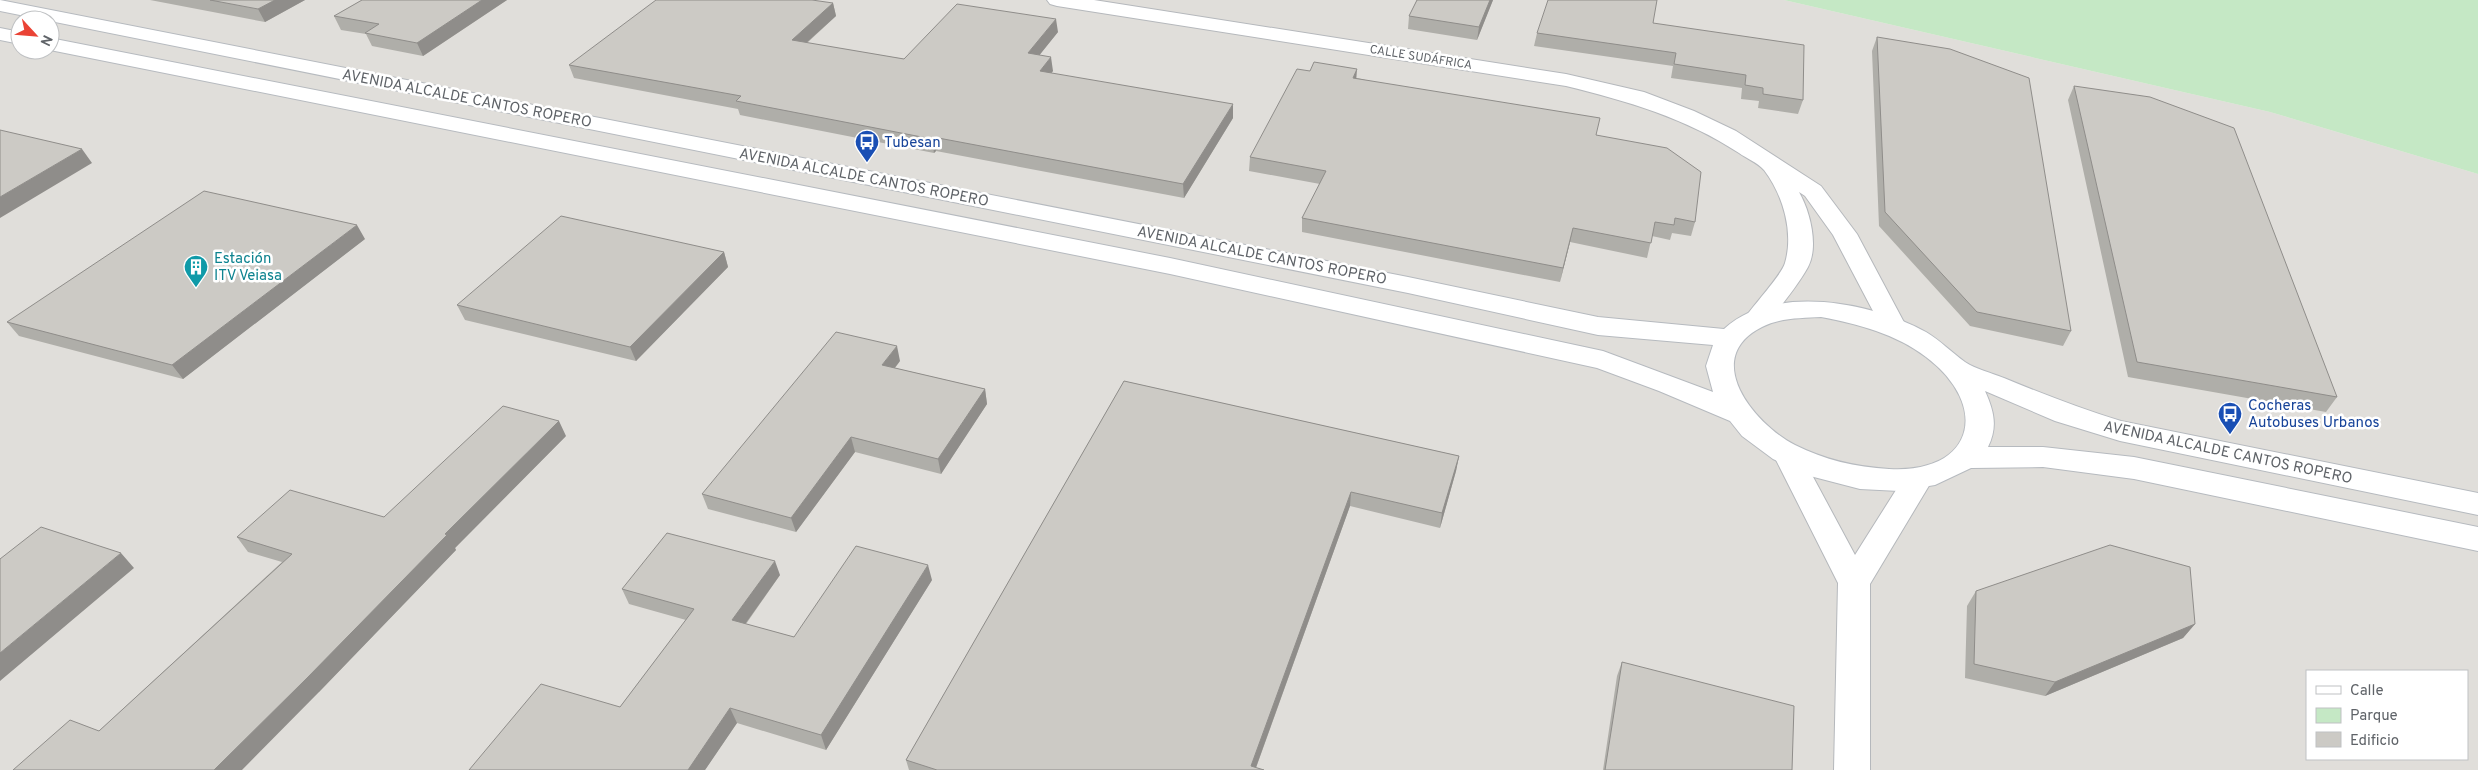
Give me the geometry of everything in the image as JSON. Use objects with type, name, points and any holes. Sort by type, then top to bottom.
[{"type":"main road","name":"CALLE SUDÁFRICA","points":[[1057,0],[1566,80],[1636,97],[1686,116],[1728,136],[1813,191],[1840,227],[1893,326]]},
{"type":"main road","name":"AVENIDA ALCALDE CANTOS ROPERO","points":[[0,5],[1398,282],[1598,326],[1730,338]]},
{"type":"main road","name":"AVENIDA ALCALDE CANTOS ROPERO","points":[[60,46],[1170,266],[1603,360],[1669,384],[1737,413]]},
{"type":"main road","name":"CALLE SUDÁFRICA","points":[[1758,318],[1796,265],[1801,235],[1795,206],[1770,163]]},
{"type":"main road","points":[[1821,309],[1857,315],[1893,326],[1928,345],[1956,369],[1974,392],[1981,416],[1978,439],[1965,458],[1945,471],[1918,479],[1875,480],[1830,472],[1787,454],[1758,435],[1737,413],[1721,386],[1719,360],[1730,338],[1742,327],[1758,318],[1787,310],[1821,309]]},
{"type":"main road","name":"AVENIDA ALCALDE CANTOS ROPERO","points":[[1956,369],[2066,414],[2120,431],[2478,504]]},
{"type":"main road","points":[[1787,454],[1854,583],[1852,770]]},
{"type":"main road","points":[[1965,458],[2043,457],[2134,468],[2478,539]]},
{"type":"main road","points":[[1854,583],[1918,479]]},
{"type":"shaded area","points":[[0,0],[1784,0],[2270,112],[2478,174],[2478,770],[0,770]]},
{"type":"green space","points":[[1784,0],[2478,0],[2478,174],[2270,112]]},
{"type":"building","points":[[210,0],[275,0],[258,9]]},
{"type":"building","points":[[362,0],[482,0],[417,43],[365,33],[379,24],[334,16]]},
{"type":"building","points":[[656,0],[812,0],[833,3],[792,40],[904,59],[957,4],[1056,19],[1028,53],[1051,57],[1040,71],[1233,104],[1183,184],[933,137],[932,139],[736,101],[741,96],[569,65]]},
{"type":"building","points":[[1417,0],[1490,0],[1479,27],[1409,16]]},
{"type":"building","points":[[1548,0],[1657,0],[1653,23],[1804,45],[1803,100],[1763,94],[1763,88],[1745,85],[1746,75],[1674,64],[1676,53],[1537,33]]},
{"type":"building","points":[[1877,37],[1950,49],[2029,78],[2071,331],[1977,312],[1885,212]]},
{"type":"building","points":[[1314,62],[1357,69],[1353,78],[1600,118],[1596,135],[1667,148],[1701,172],[1695,222],[1675,218],[1674,225],[1655,222],[1651,243],[1573,228],[1563,268],[1302,218],[1326,171],[1250,157],[1297,69],[1310,71]]},
{"type":"building","points":[[2074,86],[2150,97],[2234,128],[2337,397],[2137,362]]},
{"type":"building","points":[[0,130],[82,149],[0,197]]},
{"type":"building","name":"Estación ITV Veiasa","points":[[204,191],[357,225],[172,365],[7,322]]},
{"type":"building","points":[[561,216],[724,252],[630,347],[457,305]]},
{"type":"building","points":[[836,332],[897,346],[882,365],[985,389],[938,459],[851,437],[791,518],[702,494]]},
{"type":"building","points":[[1124,381],[1459,456],[1442,513],[1351,492],[1251,766],[1264,770],[937,770],[906,760]]},
{"type":"building","points":[[503,406],[559,421],[445,534],[447,535],[214,770],[13,770],[70,720],[99,731],[292,554],[237,537],[290,490],[384,517]]},
{"type":"building","points":[[41,527],[121,553],[0,653],[0,559]]},
{"type":"building","points":[[667,533],[775,561],[732,620],[794,637],[856,546],[928,565],[821,735],[730,708],[688,770],[469,770],[541,684],[620,707],[694,609],[622,589]]},
{"type":"building","points":[[2110,545],[2190,567],[2195,624],[2055,682],[1974,664],[1976,591]]},
{"type":"building","points":[[1622,662],[1794,706],[1792,770],[1605,770]]},
{"type":"place","name":"Tubesan","points":[[867,163]]},
{"type":"place","name":"Estación ITV Veiasa","points":[[196,288]]},
{"type":"place","name":"Cocheras Autobuses Urbanos","points":[[2230,435]]}]
